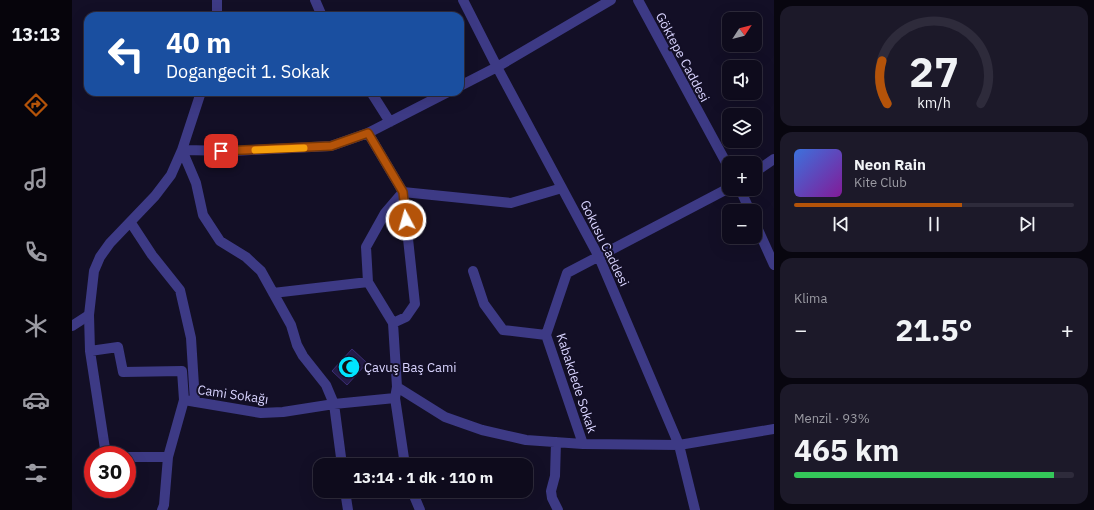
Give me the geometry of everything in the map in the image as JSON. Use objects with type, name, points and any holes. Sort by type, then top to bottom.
[{"type":"street","points":[[217,0],[217,12]]},
{"type":"street","points":[[315,0],[320,12]]},
{"type":"street","name":"Gokusu Caddesi","points":[[463,0],[497,67],[600,256],[678,445],[695,510]]},
{"type":"street","points":[[464,84],[497,67],[611,0]]},
{"type":"street","name":"Göktepe Caddesi","points":[[638,0],[722,156]]},
{"type":"street","points":[[105,446],[90,351],[90,315],[94,271],[100,257],[110,243],[131,223],[172,175],[200,96]]},
{"type":"street","points":[[374,96],[390,122]]},
{"type":"street","points":[[182,150],[234,151],[331,146],[368,133],[440,96]]},
{"type":"street","points":[[368,133],[403,192],[415,304],[406,317],[393,323]]},
{"type":"street","points":[[182,150],[196,183],[203,215],[220,241],[246,257],[261,271],[291,325],[297,345],[303,356],[326,385],[334,404],[341,458]]},
{"type":"street","points":[[762,167],[774,159]]},
{"type":"street","points":[[403,192],[511,203],[562,188]]},
{"type":"street","points":[[403,192],[385,213],[366,247],[368,282],[393,323],[397,387],[395,398],[404,458]]},
{"type":"street","name":"Kabakdede Sokak","points":[[583,444],[546,335],[568,273],[722,192]]},
{"type":"street","points":[[131,223],[152,255],[180,290],[191,338],[195,402]]},
{"type":"street","points":[[762,238],[774,265]]},
{"type":"street","points":[[473,271],[484,304],[503,330],[546,335]]},
{"type":"street","points":[[273,292],[368,282]]},
{"type":"street","points":[[72,326],[90,315]]},
{"type":"street","name":"Cami Sokağı","points":[[90,351],[118,347],[123,372],[182,371],[184,400],[261,413],[283,412],[334,404],[395,398]]},
{"type":"street","points":[[397,387],[445,417],[482,430],[526,440],[583,444],[678,445],[774,429]]},
{"type":"street","points":[[162,510],[164,505],[168,457],[184,400]]},
{"type":"street","points":[[556,442],[555,476],[551,490],[552,498],[558,510]]},
{"type":"street","points":[[136,457],[168,457]]},
{"type":"street","points":[[346,498],[348,510]]},
{"type":"street","points":[[415,498],[420,510]]},
{"type":"building","name":"Çavuş Baş Cami","points":[[352,349],[367,363],[347,385],[332,371]]},
{"type":"slow traffic","points":[[255,150],[304,148]]},
{"type":"place","name":"Çavuş Baş Cami","points":[[349,367]]},
{"type":"route","points":[[221,151],[331,146],[368,133],[403,192],[406,220]]}]
